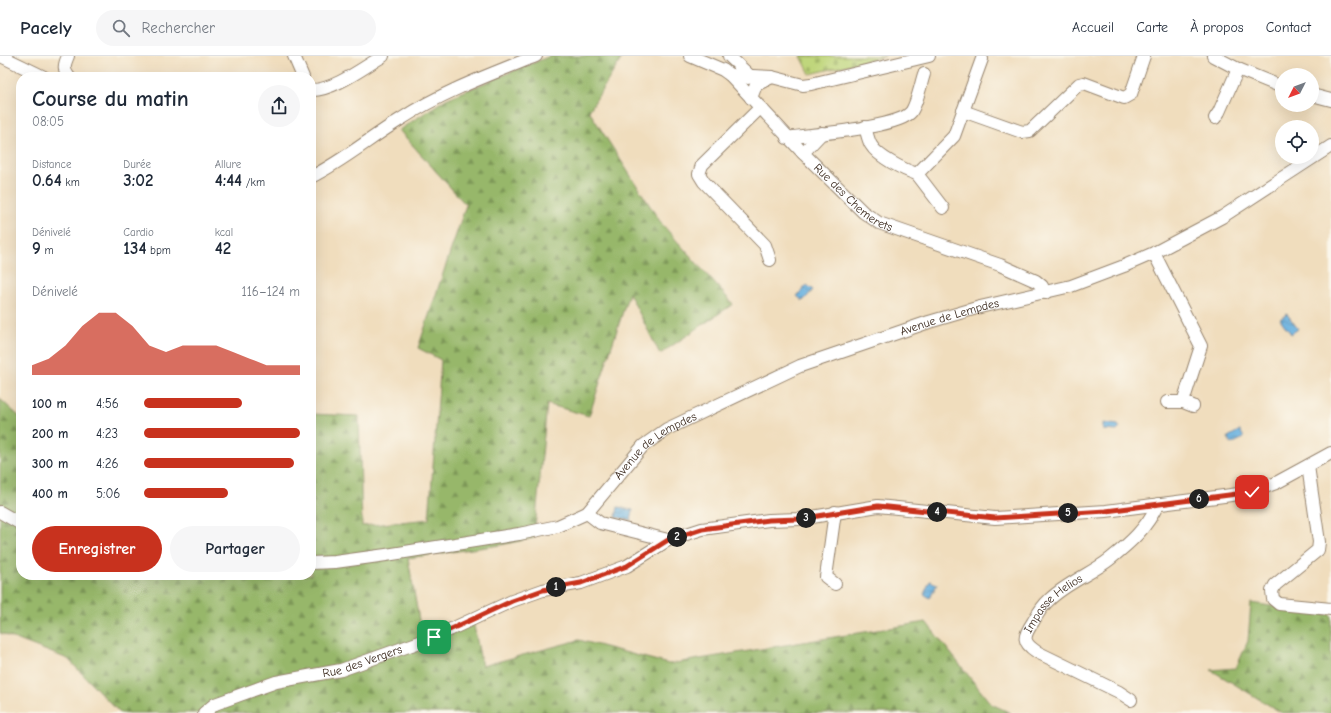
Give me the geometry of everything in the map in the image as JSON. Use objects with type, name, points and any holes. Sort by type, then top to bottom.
[{"type":"street","points":[[1,56],[34,72]]},
{"type":"street","points":[[65,72],[64,64],[68,56]]},
{"type":"street","points":[[294,56],[301,72]]},
{"type":"street","points":[[316,90],[320,90],[341,80],[383,56]]},
{"type":"street","points":[[316,174],[334,165],[402,118],[472,82],[536,56]]},
{"type":"street","name":"Rue des Chemerets","points":[[690,56],[723,70],[730,75],[787,138],[863,212],[879,223],[1000,265],[1036,281],[1042,286],[1045,293]]},
{"type":"street","points":[[729,56],[750,76]]},
{"type":"street","points":[[730,75],[772,77],[803,85],[929,56]]},
{"type":"street","points":[[963,111],[1022,132],[1030,131],[1079,84],[1084,83],[1124,98],[1129,97],[1144,56]]},
{"type":"street","points":[[1213,56],[1238,69],[1275,83]]},
{"type":"street","points":[[916,174],[954,136],[982,58]]},
{"type":"street","points":[[1215,118],[1238,69]]},
{"type":"street","points":[[787,138],[865,127],[904,118],[911,111],[924,74]]},
{"type":"street","points":[[740,86],[750,76]]},
{"type":"street","points":[[751,98],[756,85],[772,77]]},
{"type":"street","points":[[1319,97],[1331,100]]},
{"type":"street","points":[[760,108],[702,165],[699,174],[704,182],[765,245],[770,260]]},
{"type":"street","points":[[865,127],[871,145],[875,150],[903,170],[916,174],[943,208]]},
{"type":"street","points":[[803,153],[822,133]]},
{"type":"street","name":"Avenue de Lempdes","points":[[587,513],[643,446],[667,429],[800,366],[958,314],[1045,293],[1100,276],[1154,253],[1222,217],[1331,146]]},
{"type":"street","points":[[1154,253],[1200,346],[1188,404],[1167,402]]},
{"type":"street","name":"Rue des Vergers","points":[[204,713],[215,704],[270,685],[340,670],[434,637],[512,601],[543,590],[581,583],[627,566],[668,540],[702,529],[769,520],[800,519],[878,506],[995,518],[1106,511],[1252,492],[1276,483],[1331,453]]},
{"type":"street","points":[[1308,466],[1319,542],[1318,550],[1275,585],[1272,592],[1273,599],[1279,604],[1331,609]]},
{"type":"street","name":"Impasse Helios","points":[[1130,700],[1119,692],[1037,652],[1028,646],[1025,640],[1026,633],[1047,601],[1110,559],[1142,532],[1151,520],[1158,504]]},
{"type":"street","points":[[0,512],[16,521]]},
{"type":"street","points":[[835,512],[826,577],[835,584]]},
{"type":"street","points":[[316,562],[378,556],[544,530],[558,526],[587,513],[600,523],[668,540]]},
{"type":"green space","points":[[550,56],[623,56],[589,111],[661,223],[733,304],[660,354],[629,293],[589,416],[547,404],[534,538],[500,545],[408,558],[422,637],[472,616],[482,666],[579,640],[669,664],[926,622],[991,704],[1011,713],[120,713],[68,659],[0,633],[0,399],[16,413],[16,580],[316,580],[316,414],[359,416],[362,526],[429,519],[441,360],[418,348],[466,205],[399,130],[446,99]]},
{"type":"green space","points":[[801,56],[885,56],[810,74]]},
{"type":"green space","points":[[1251,603],[1331,615],[1331,713],[1282,713],[1211,670],[1236,668],[1248,641]]},
{"type":"water","points":[[807,285],[813,290],[803,301],[797,296]]},
{"type":"water","points":[[1287,314],[1298,329],[1291,334],[1280,319]]},
{"type":"water","points":[[1103,423],[1118,425],[1120,428],[1117,431],[1103,430]]},
{"type":"water","points":[[1240,430],[1244,438],[1231,444],[1228,437]]},
{"type":"water","points":[[618,507],[633,510],[631,520],[616,517]]},
{"type":"water","points":[[930,581],[937,584],[930,598],[924,594]]},
{"type":"route","points":[[434,637],[512,601],[543,590],[581,583],[627,566],[668,540],[702,529],[769,520],[800,519],[878,506],[995,518],[1106,511],[1252,492]]}]
